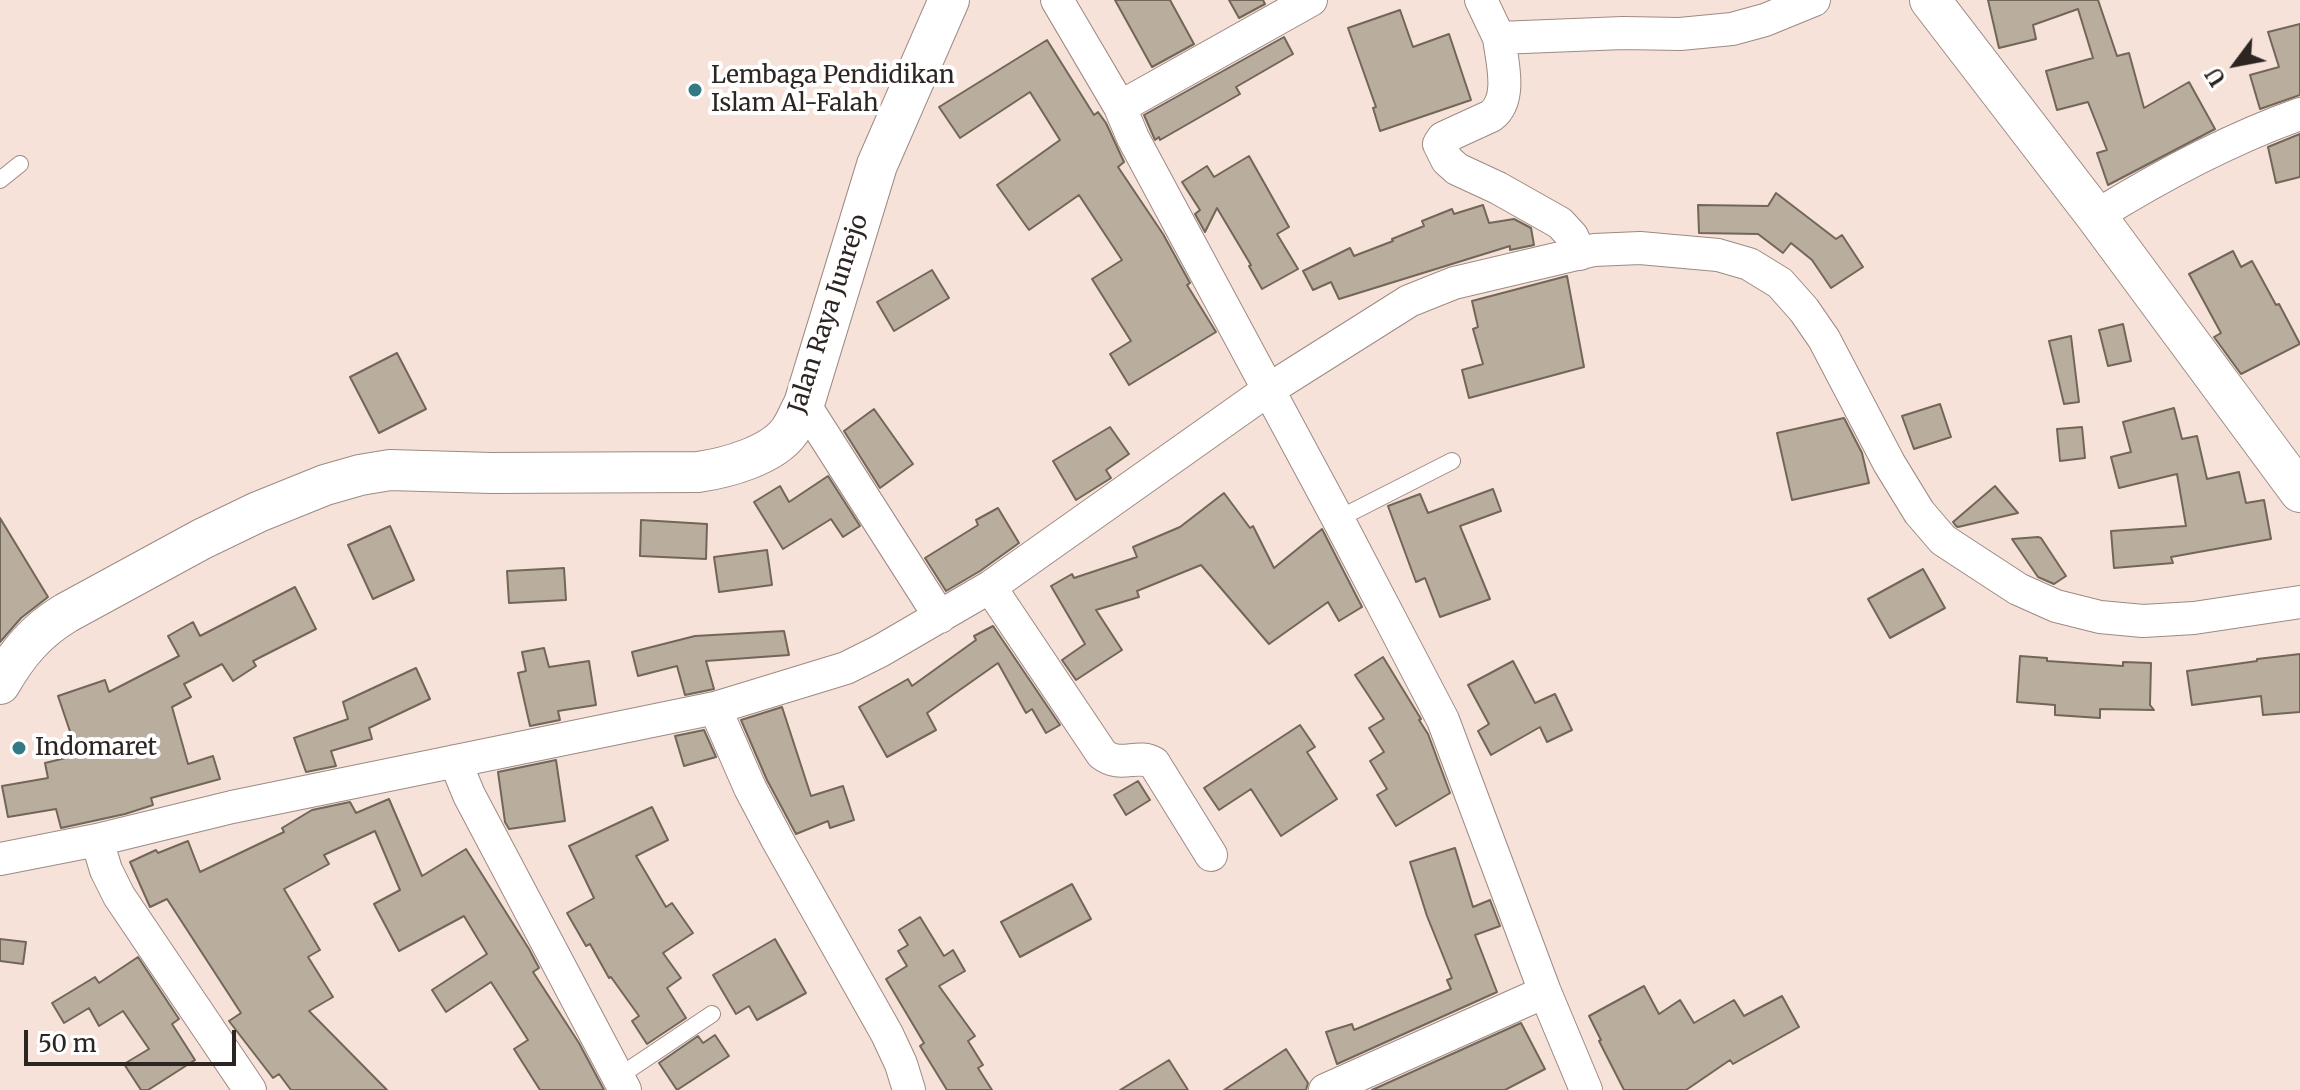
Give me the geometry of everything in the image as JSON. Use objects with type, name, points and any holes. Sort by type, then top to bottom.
[{"type":"street","name":"Jalan Raya Junrejo","points":[[0,684],[17,656],[48,623],[202,539],[325,485],[390,470],[698,472],[728,467],[770,447],[787,434],[804,404],[877,165],[949,0]]},
{"type":"street","points":[[1057,0],[1120,107],[1133,138],[1443,720],[1545,992],[1586,1090]]},
{"type":"street","points":[[1120,107],[1311,0]]},
{"type":"street","points":[[1481,0],[1499,38],[1504,87],[1501,104],[1491,116],[1443,138],[1439,144],[1442,153],[1457,169],[1560,223],[1572,236],[1580,254]]},
{"type":"street","points":[[1499,38],[1680,34],[1732,29],[1765,20],[1814,0]]},
{"type":"street","points":[[1930,0],[2096,216],[2300,492]]},
{"type":"street","points":[[2096,216],[2154,179],[2231,142],[2300,114]]},
{"type":"street","points":[[0,859],[97,840],[232,807],[715,708],[846,668],[990,587],[1268,390],[1409,301],[1454,283],[1594,250],[1640,248],[1718,255],[1749,264],[1780,283],[1824,339],[1889,463],[1919,512],[1943,540],[2018,589],[2056,606],[2100,617],[2143,621],[2194,618],[2300,602]]},
{"type":"street","points":[[804,404],[940,617]]},
{"type":"street","points":[[990,587],[1102,754],[1113,761],[1149,759],[1154,763],[1211,855]]},
{"type":"street","points":[[715,708],[750,788],[887,1034],[909,1090]]},
{"type":"street","points":[[455,761],[469,795],[622,1084]]},
{"type":"street","points":[[97,840],[106,870],[119,896],[250,1090]]},
{"type":"street","points":[[1325,1090],[1545,992]]},
{"type":"lane","points":[[0,180],[20,164]]},
{"type":"lane","points":[[1338,519],[1452,461]]},
{"type":"lane","points":[[622,1084],[712,1014]]},
{"type":"building","points":[[1115,0],[1170,0],[1194,44],[1152,67]]},
{"type":"building","points":[[1229,0],[1263,0],[1265,4],[1239,18]]},
{"type":"building","points":[[1988,0],[2098,0],[2117,56],[2129,53],[2144,108],[2189,82],[2215,129],[2108,185],[2097,153],[2107,150],[2088,102],[2057,110],[2046,71],[2093,58],[2078,9],[2033,25],[2036,39],[1999,48]]},
{"type":"building","points":[[1400,10],[1413,47],[1449,34],[1471,100],[1380,131],[1373,108],[1376,107],[1348,28]]},
{"type":"building","points":[[2300,24],[2300,95],[2260,109],[2250,75],[2279,67],[2268,32]]},
{"type":"building","points":[[1284,37],[1293,54],[1236,87],[1240,94],[1155,140],[1144,115]]},
{"type":"building","points":[[1047,40],[1094,115],[1098,112],[1106,123],[1124,162],[1118,167],[1163,234],[1190,283],[1187,285],[1216,332],[1129,385],[1110,354],[1131,341],[1092,279],[1122,260],[1079,195],[1029,230],[997,185],[1060,140],[1030,92],[960,138],[939,107]]},
{"type":"building","points":[[2300,134],[2300,177],[2276,183],[2268,147]]},
{"type":"building","points":[[1249,156],[1289,227],[1277,234],[1298,269],[1262,289],[1217,208],[1205,232],[1195,214],[1200,210],[1182,182],[1207,166],[1214,177]]},
{"type":"building","points":[[1776,193],[1836,239],[1842,235],[1863,267],[1831,288],[1812,260],[1791,243],[1783,253],[1758,234],[1699,233],[1698,205],[1768,206]]},
{"type":"building","points":[[1483,205],[1489,223],[1514,219],[1531,228],[1534,245],[1510,250],[1510,246],[1339,299],[1331,282],[1313,290],[1303,271],[1350,248],[1354,256],[1393,241],[1424,226],[1422,221],[1452,209],[1454,214]]},
{"type":"building","points":[[2233,251],[2241,267],[2252,261],[2300,344],[2241,374],[2214,337],[2221,333],[2189,274]]},
{"type":"building","points":[[932,270],[949,298],[894,331],[877,302]]},
{"type":"building","points":[[1567,276],[1584,367],[1469,398],[1462,370],[1483,364],[1473,329],[1478,327],[1472,301]]},
{"type":"building","points":[[2123,324],[2131,361],[2108,366],[2099,330]]},
{"type":"building","points":[[2071,336],[2079,402],[2064,404],[2049,341]]},
{"type":"building","points":[[397,353],[426,409],[379,433],[350,377]]},
{"type":"building","points":[[1940,404],[1951,437],[1914,449],[1902,416]]},
{"type":"building","points":[[2174,408],[2182,439],[2197,436],[2207,479],[2239,472],[2246,503],[2264,500],[2271,539],[2171,557],[2173,563],[2114,568],[2111,531],[2186,526],[2177,474],[2119,488],[2111,457],[2131,452],[2123,422]]},
{"type":"building","points":[[874,409],[913,464],[880,488],[844,431]]},
{"type":"building","points":[[1844,418],[1862,453],[1869,483],[1792,500],[1777,433]]},
{"type":"building","points":[[1110,427],[1129,454],[1106,470],[1111,478],[1076,500],[1053,461]]},
{"type":"building","points":[[2082,427],[2085,458],[2060,461],[2057,429]]},
{"type":"building","points":[[828,476],[860,526],[843,537],[831,519],[783,549],[754,502],[780,486],[789,502]]},
{"type":"building","points":[[1995,486],[2018,513],[1956,526],[1953,522]]},
{"type":"building","points":[[1493,489],[1501,511],[1460,526],[1490,599],[1440,617],[1425,578],[1416,582],[1388,506],[1420,494],[1428,513]]},
{"type":"building","points":[[1224,493],[1250,528],[1253,526],[1274,568],[1322,529],[1362,607],[1339,621],[1328,602],[1269,644],[1201,565],[1137,591],[1139,597],[1096,610],[1122,650],[1076,680],[1062,660],[1085,644],[1051,586],[1072,574],[1074,578],[1137,557],[1133,547],[1180,527]]},
{"type":"building","points":[[998,508],[1019,543],[946,591],[925,558],[978,525],[976,520]]},
{"type":"building","points":[[0,518],[48,597],[21,618],[0,642]]},
{"type":"building","points":[[641,520],[707,524],[706,559],[640,556]]},
{"type":"building","points":[[390,526],[414,580],[373,599],[348,545]]},
{"type":"building","points":[[2038,537],[2066,576],[2054,584],[2038,577],[2012,539]]},
{"type":"building","points":[[767,550],[772,585],[719,592],[714,557]]},
{"type":"building","points":[[564,568],[566,600],[509,603],[507,571]]},
{"type":"building","points":[[1923,569],[1945,608],[1890,638],[1868,599]]},
{"type":"building","points":[[295,587],[316,629],[253,661],[256,666],[233,681],[222,664],[184,684],[191,697],[172,707],[188,764],[213,756],[220,779],[151,798],[153,805],[125,814],[61,828],[56,809],[8,817],[2,786],[48,778],[45,763],[78,755],[58,696],[105,680],[109,692],[179,656],[168,636],[193,622],[200,636]]},
{"type":"building","points":[[993,626],[1060,725],[1046,733],[1032,709],[1026,713],[998,663],[927,713],[936,730],[887,757],[859,707],[908,679],[912,686],[976,640],[974,636]]},
{"type":"building","points":[[784,631],[789,655],[706,661],[714,689],[685,695],[677,666],[638,676],[632,652],[695,636]]},
{"type":"building","points":[[544,648],[549,667],[589,661],[596,705],[558,711],[560,720],[530,726],[518,673],[526,671],[522,652]]},
{"type":"building","points":[[2300,654],[2300,712],[2263,715],[2261,696],[2192,705],[2187,671]]},
{"type":"building","points":[[2020,656],[2123,666],[2123,662],[2151,663],[2150,705],[2154,710],[2100,709],[2100,718],[2055,715],[2055,705],[2017,702]]},
{"type":"building","points":[[1383,657],[1421,719],[1450,793],[1396,826],[1377,795],[1387,789],[1370,761],[1384,752],[1369,728],[1384,719],[1355,675]]},
{"type":"building","points":[[1513,661],[1535,703],[1555,694],[1572,730],[1547,742],[1540,727],[1491,755],[1478,731],[1489,724],[1468,685]]},
{"type":"building","points":[[416,668],[430,699],[369,728],[372,739],[331,751],[336,766],[306,772],[294,738],[348,719],[343,702]]},
{"type":"building","points":[[782,707],[811,796],[843,786],[854,820],[830,828],[828,821],[796,834],[767,780],[741,720]]},
{"type":"building","points":[[1300,725],[1315,747],[1307,752],[1337,799],[1281,836],[1251,789],[1219,810],[1204,788]]},
{"type":"building","points":[[704,730],[716,757],[684,766],[675,736]]},
{"type":"building","points":[[556,760],[565,821],[509,829],[505,822],[498,772]]},
{"type":"building","points":[[1138,781],[1150,800],[1126,815],[1114,795]]},
{"type":"building","points":[[389,799],[422,876],[466,849],[529,949],[539,968],[533,972],[579,1043],[604,1090],[540,1090],[514,1049],[528,1040],[491,982],[446,1012],[432,990],[487,954],[464,916],[399,951],[374,904],[400,890],[375,831],[324,855],[329,864],[284,889],[320,950],[308,957],[333,997],[309,1011],[387,1090],[291,1090],[279,1074],[273,1078],[229,1021],[241,1013],[167,899],[150,907],[130,862],[156,850],[158,853],[188,841],[200,872],[284,832],[282,828],[312,810],[350,802],[356,813]]},
{"type":"building","points":[[652,807],[668,840],[636,856],[666,907],[672,903],[693,933],[663,953],[681,978],[667,988],[686,1018],[647,1044],[632,1021],[639,1016],[609,978],[590,944],[586,946],[567,913],[594,898],[569,846]]},
{"type":"building","points":[[1455,848],[1473,907],[1490,900],[1500,926],[1475,935],[1497,992],[1337,1064],[1326,1032],[1352,1024],[1354,1030],[1451,989],[1447,980],[1452,978],[1410,862]]},
{"type":"building","points":[[1072,884],[1091,919],[1020,957],[1001,922]]},
{"type":"building","points":[[920,917],[944,956],[953,950],[965,971],[939,986],[975,1036],[968,1041],[983,1065],[978,1068],[992,1090],[947,1090],[920,1046],[924,1043],[886,979],[907,966],[898,951],[908,945],[899,930]]},
{"type":"building","points":[[0,939],[26,942],[23,964],[0,961]]},
{"type":"building","points":[[775,939],[806,993],[757,1020],[749,1006],[736,1014],[713,975]]},
{"type":"building","points":[[138,957],[179,1019],[172,1024],[195,1060],[148,1090],[141,1090],[124,1064],[149,1049],[123,1011],[99,1026],[89,1008],[64,1023],[52,1003],[95,977],[99,983]]},
{"type":"building","points":[[1644,986],[1659,1014],[1680,1000],[1694,1023],[1734,1000],[1744,1016],[1782,996],[1799,1027],[1733,1064],[1730,1060],[1686,1090],[1624,1090],[1589,1016]]},
{"type":"building","points":[[1521,1023],[1545,1069],[1505,1090],[1372,1090]]},
{"type":"building","points":[[715,1035],[729,1056],[677,1090],[659,1063],[698,1036],[703,1043]]},
{"type":"building","points":[[1286,1049],[1308,1083],[1306,1090],[1224,1090]]},
{"type":"building","points":[[1169,1060],[1188,1090],[1120,1090]]},
{"type":"place","name":"Lembaga Pendidikan Islam Al-Falah","points":[[695,90]]},
{"type":"place","name":"Indomaret","points":[[19,748]]}]
